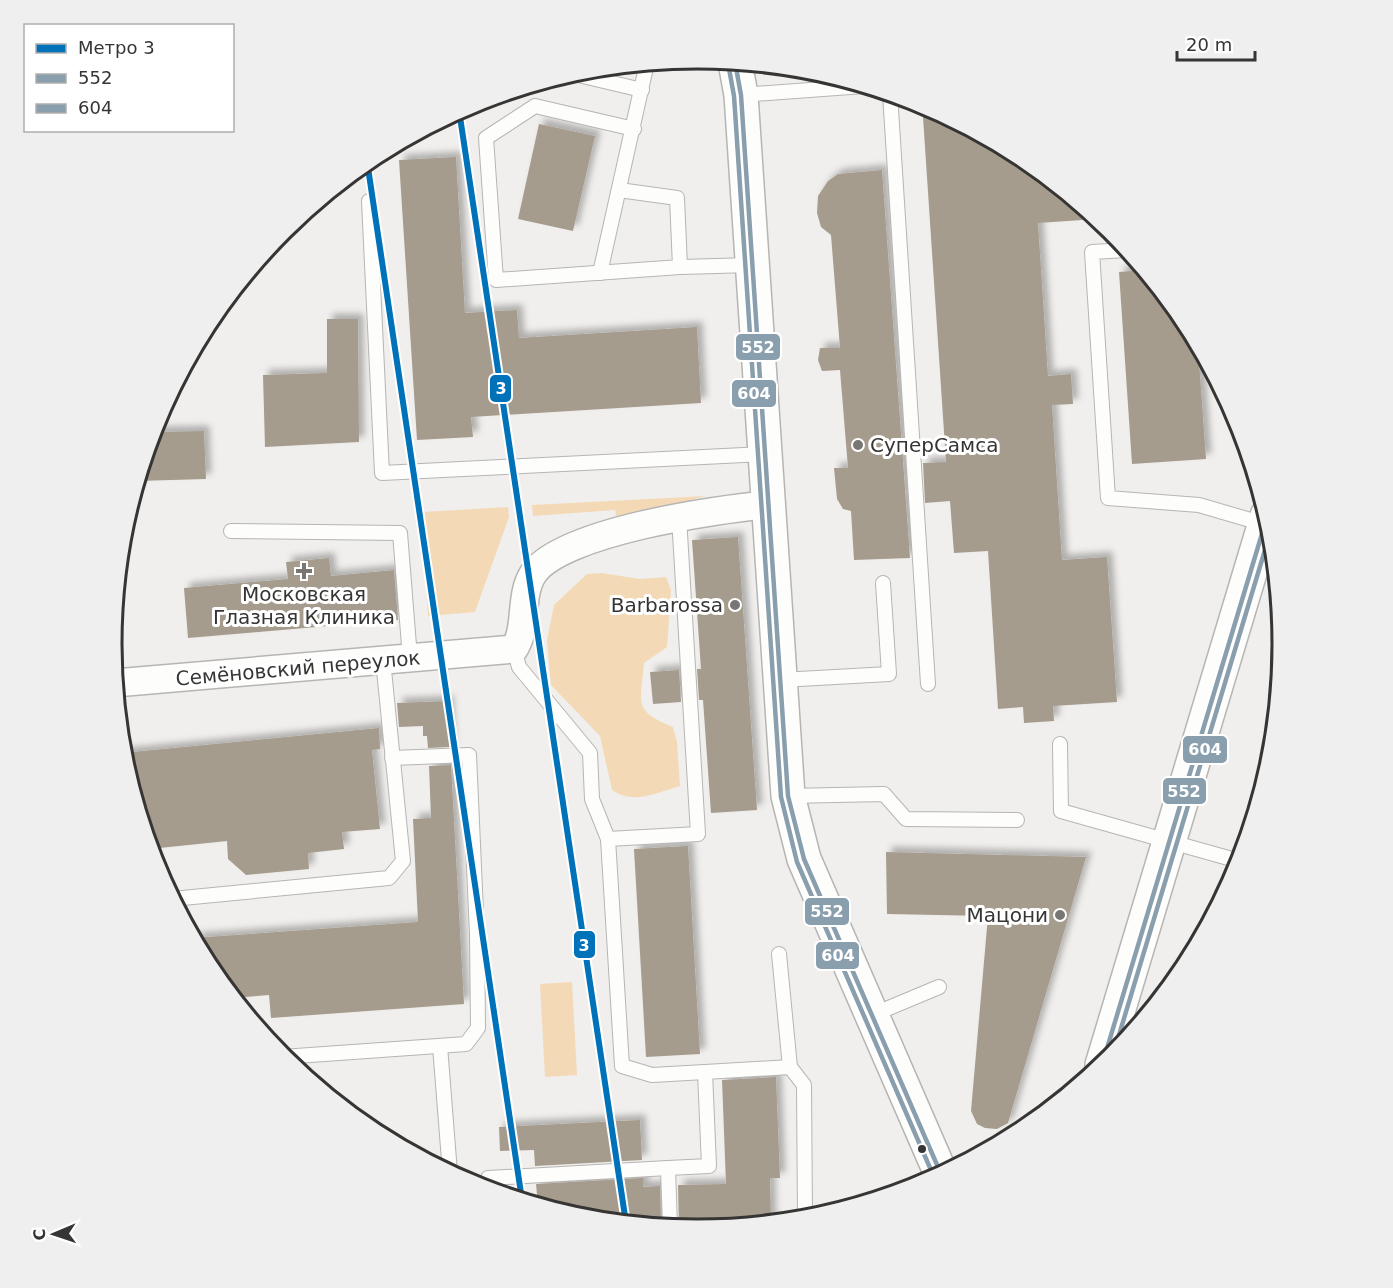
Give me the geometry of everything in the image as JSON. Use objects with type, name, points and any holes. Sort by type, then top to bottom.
[{"type":"street","points":[[737,70],[741,95],[778,680],[788,796],[804,859],[938,1166]]},
{"type":"street","points":[[514,649],[519,642],[525,599],[532,575],[546,558],[579,543],[679,517],[767,505]]},
{"type":"street","points":[[1108,1046],[1261,535]]},
{"type":"street","name":"Семёновский переулок","points":[[123,682],[514,649]]},
{"type":"lane","points":[[600,273],[645,71]]},
{"type":"lane","points":[[593,78],[642,90]]},
{"type":"lane","points":[[741,95],[840,88]]},
{"type":"lane","points":[[891,103],[928,684]]},
{"type":"lane","points":[[634,129],[535,106],[486,138],[496,280],[680,267],[752,265]]},
{"type":"lane","points":[[619,190],[677,198],[680,267]]},
{"type":"lane","points":[[369,201],[382,473],[764,454]]},
{"type":"lane","points":[[1116,251],[1092,252],[1108,498],[1199,505],[1257,518]]},
{"type":"lane","points":[[608,839],[698,834],[679,517]]},
{"type":"lane","points":[[231,531],[400,533],[410,658]]},
{"type":"lane","points":[[778,680],[889,674],[883,583]]},
{"type":"lane","points":[[514,649],[519,667],[590,753],[592,798],[608,839],[622,1066],[652,1075],[790,1067]]},
{"type":"lane","points":[[181,898],[389,878],[403,861],[383,660]]},
{"type":"lane","points":[[1060,744],[1061,811],[1230,858]]},
{"type":"lane","points":[[296,1057],[465,1044],[478,1028],[477,934],[469,755],[393,758]]},
{"type":"lane","points":[[788,796],[884,794],[906,819],[1017,820]]},
{"type":"lane","points":[[778,954],[790,1067],[804,1085],[805,1209]]},
{"type":"lane","points":[[872,1015],[939,987]]},
{"type":"lane","points":[[440,1046],[449,1163]]},
{"type":"lane","points":[[488,1179],[709,1166],[705,1072]]},
{"type":"lane","points":[[668,1168],[670,1218]]},
{"type":"shaded area","points":[[706,496],[617,519],[615,510],[533,516],[532,505]]},
{"type":"shaded area","points":[[508,507],[509,517],[475,612],[428,616],[422,512]]},
{"type":"shaded area","points":[[601,573],[640,579],[666,577],[671,590],[667,647],[644,663],[641,697],[645,710],[651,716],[673,727],[677,742],[680,786],[645,796],[628,797],[612,790],[600,736],[551,685],[547,640],[554,605],[587,574]]},
{"type":"shaded area","points":[[572,982],[577,1075],[545,1077],[540,984]]},
{"type":"building","points":[[923,117],[951,128],[1016,166],[1047,188],[1084,220],[1038,223],[1048,376],[1071,374],[1073,404],[1052,405],[1062,560],[1107,557],[1117,702],[1053,706],[1054,721],[1024,723],[1023,707],[998,709],[988,551],[954,553],[950,501],[925,503],[923,463],[946,462]]},
{"type":"building","points":[[539,124],[595,136],[573,231],[518,219]]},
{"type":"building","points":[[456,157],[465,313],[517,310],[519,338],[697,327],[701,403],[471,417],[473,437],[417,440],[399,160]]},
{"type":"building","points":[[882,170],[910,558],[854,560],[851,511],[843,509],[837,499],[834,468],[848,468],[840,370],[822,371],[818,360],[820,348],[840,348],[831,235],[821,227],[817,213],[818,196],[828,181],[838,174]]},
{"type":"building","points":[[1134,271],[1175,325],[1199,366],[1206,459],[1132,464],[1119,272]]},
{"type":"building","points":[[327,319],[358,319],[359,442],[265,447],[263,375],[327,373]]},
{"type":"building","points":[[204,431],[206,479],[145,481],[162,432]]},
{"type":"building","points":[[738,537],[757,810],[711,813],[703,700],[699,700],[697,669],[701,669],[692,540]]},
{"type":"building","points":[[329,558],[331,576],[394,570],[398,620],[188,638],[184,588],[288,579],[286,562]]},
{"type":"building","points":[[679,670],[681,702],[653,704],[650,672]]},
{"type":"building","points":[[448,701],[450,747],[428,748],[427,736],[423,736],[423,726],[399,727],[397,703]]},
{"type":"building","points":[[379,728],[380,749],[372,750],[380,829],[342,832],[344,849],[308,853],[309,869],[246,875],[228,859],[227,841],[159,848],[141,793],[132,752]]},
{"type":"building","points":[[451,765],[464,1004],[271,1018],[269,995],[243,997],[203,937],[418,922],[413,819],[431,818],[429,766]]},
{"type":"building","points":[[688,846],[700,1054],[646,1057],[634,849]]},
{"type":"building","points":[[886,852],[1086,857],[1008,1123],[997,1129],[985,1128],[977,1124],[971,1111],[988,916],[887,914]]},
{"type":"building","points":[[776,1077],[780,1178],[770,1178],[771,1214],[734,1218],[679,1219],[678,1185],[726,1184],[722,1080]]},
{"type":"building","points":[[640,1120],[642,1160],[535,1166],[534,1150],[500,1151],[499,1127]]},
{"type":"building","points":[[643,1178],[643,1187],[660,1186],[661,1218],[584,1208],[548,1199],[537,1196],[536,1184]]},
{"type":"metro line","name":"3","points":[[460,120],[625,1214]]},
{"type":"metro line","name":"3","points":[[369,172],[521,1191]]},
{"type":"transit line","name":"604","points":[[729,70],[734,96],[781,797],[797,862],[931,1169]]},
{"type":"transit line","name":"552","points":[[737,70],[741,95],[788,796],[804,859],[938,1166]]},
{"type":"transit line","name":"552","points":[[1108,1046],[1261,537]]},
{"type":"transit line","name":"604","points":[[1120,1033],[1264,553]]},
{"type":"place","name":"СуперСамса","points":[[858,445]]},
{"type":"place","name":"Московская Глазная Клиника","points":[[304,571]]},
{"type":"place","name":"Barbarossa","points":[[735,605]]},
{"type":"place","name":"Мацони","points":[[1060,915]]}]
